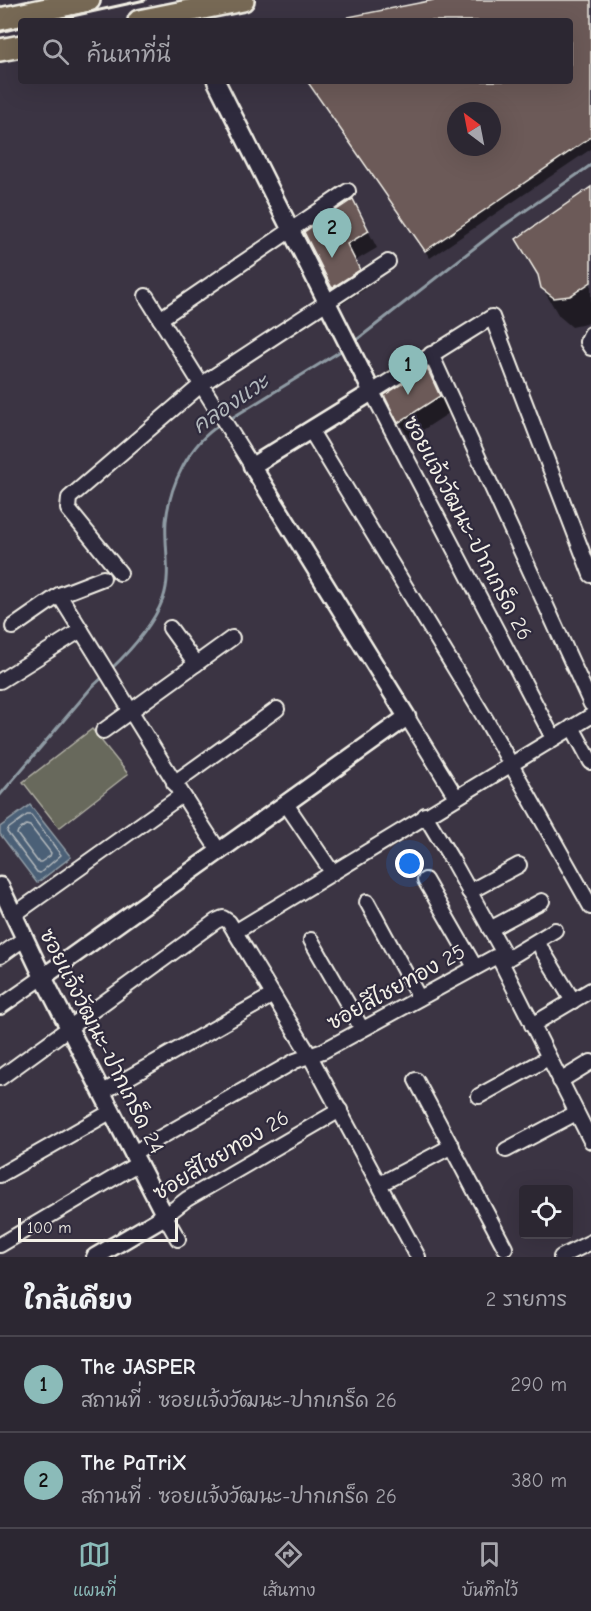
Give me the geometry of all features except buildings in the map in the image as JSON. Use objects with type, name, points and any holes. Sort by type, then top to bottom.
[{"type":"main road","points":[[0,19],[89,0]]},
{"type":"main road","points":[[184,17],[243,0]]},
{"type":"main road","points":[[0,50],[18,47]]},
{"type":"street","name":"ซอยแจ้งวัฒนะ-ปากเกร็ด 26","points":[[217,84],[348,346],[553,738]]},
{"type":"street","points":[[160,319],[348,191]]},
{"type":"street","points":[[120,573],[68,509],[69,498],[202,384],[388,262]]},
{"type":"street","points":[[146,297],[456,797]]},
{"type":"street","points":[[252,466],[492,317],[591,574]]},
{"type":"street","points":[[591,334],[587,342],[591,348]]},
{"type":"street","points":[[431,354],[591,704]]},
{"type":"street","points":[[311,431],[480,710],[591,907]]},
{"type":"street","points":[[13,627],[59,595],[103,578]]},
{"type":"street","points":[[59,595],[178,789],[219,851]]},
{"type":"street","points":[[170,628],[196,664]]},
{"type":"street","points":[[0,681],[81,630]]},
{"type":"street","points":[[103,731],[232,638]]},
{"type":"street","points":[[15,914],[178,789],[277,709]]},
{"type":"street","points":[[235,932],[591,716]]},
{"type":"street","points":[[0,1007],[407,717]]},
{"type":"street","points":[[572,727],[591,762]]},
{"type":"street","points":[[286,804],[332,872]]},
{"type":"street","points":[[425,815],[507,959],[555,930]]},
{"type":"street","points":[[469,892],[519,865]]},
{"type":"street","points":[[425,880],[475,967]]},
{"type":"street","name":"ซอยแจ้งวัฒนะ-ปากเกร็ด 24","points":[[0,886],[165,1216]]},
{"type":"street","points":[[490,929],[542,901]]},
{"type":"street","points":[[367,902],[419,998]]},
{"type":"street","points":[[0,1078],[223,918],[230,922],[310,1056],[418,1257]]},
{"type":"street","points":[[0,956],[25,938]]},
{"type":"street","points":[[311,940],[362,1029]]},
{"type":"street","points":[[542,950],[573,1001]]},
{"type":"street","name":"ซอยสีไชยทอง 25","points":[[0,1245],[136,1158],[295,1061],[310,1056],[362,1029],[495,957],[500,960],[591,1140]]},
{"type":"street","points":[[532,1025],[591,990]]},
{"type":"street","points":[[103,1092],[273,994]]},
{"type":"street","points":[[479,1096],[548,1058]]},
{"type":"street","points":[[560,1081],[591,1062]]},
{"type":"street","points":[[416,1080],[505,1248]]},
{"type":"street","name":"ซอยสีไชยทอง 26","points":[[95,1257],[165,1216],[187,1199],[340,1110]]},
{"type":"street","points":[[0,1175],[112,1111]]},
{"type":"street","points":[[506,1150],[576,1113]]},
{"type":"street","points":[[380,1184],[452,1146]]},
{"type":"street","points":[[165,1216],[178,1239]]},
{"type":"street","points":[[561,1257],[591,1242]]},
{"type":"green space","points":[[92,729],[128,774],[59,828],[23,782]]},
{"type":"water","points":[[30,805],[71,857],[37,883],[0,834],[0,827]]},
{"type":"waterway","name":"คลองแวะ","points":[[354,342],[496,231],[591,165]]},
{"type":"waterway","name":"คลองแวะ","points":[[227,421],[344,349]]},
{"type":"waterway","name":"คลองแวะ","points":[[111,669],[141,637],[159,609],[166,589],[166,521],[172,493],[183,466],[199,442],[221,424]]},
{"type":"waterway","name":"คลองแวะ","points":[[0,795],[104,676]]},
{"type":"railway","points":[[64,18],[145,0]]},
{"type":"railway","points":[[0,32],[18,28]]},
{"type":"place","name":"The PaTriX","points":[[332,258]]},
{"type":"place","name":"The JASPER","points":[[408,395]]}]
